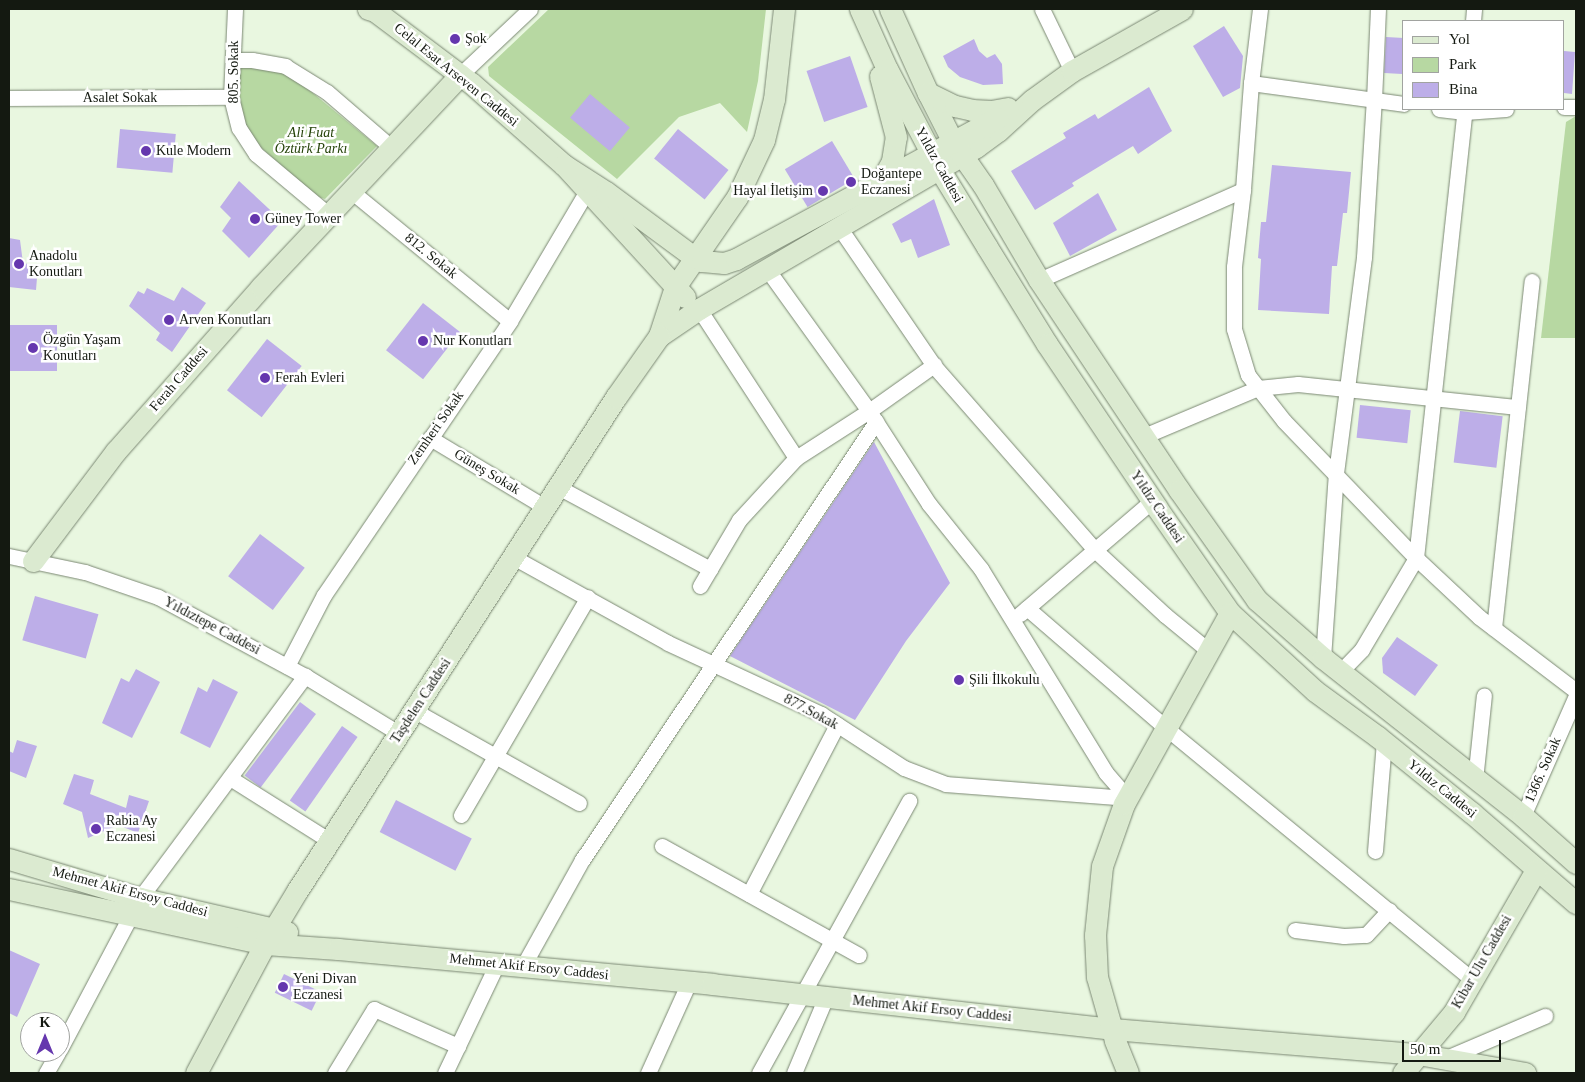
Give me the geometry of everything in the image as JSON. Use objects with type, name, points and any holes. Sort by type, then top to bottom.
[{"type":"main road","name":"Celal Esat Arseven Caddesi","points":[[368,9],[375,11],[460,75],[564,165]]},
{"type":"main road","points":[[659,336],[675,287],[698,259],[737,197],[764,140],[774,99],[784,9]]},
{"type":"main road","points":[[860,9],[896,137],[892,161],[880,183]]},
{"type":"main road","name":"Yıldız Caddesi","points":[[860,9],[887,69],[936,162],[1047,344],[1230,613],[1315,691],[1384,742],[1472,813],[1576,903]]},
{"type":"main road","name":"Yıldız Caddesi","points":[[890,9],[928,93],[958,149],[1039,280],[1179,490],[1257,600],[1323,658],[1341,670],[1475,780],[1523,816],[1576,863]]},
{"type":"main road","points":[[659,336],[705,305],[839,227],[936,162],[958,149],[998,131],[1025,103],[1072,71],[1182,9]]},
{"type":"main road","name":"Ferah Caddesi","points":[[33,561],[116,451],[230,322],[460,75]]},
{"type":"main road","points":[[928,93],[955,106],[972,110],[992,111],[1025,103]]},
{"type":"main road","points":[[698,259],[724,263],[736,259],[880,183],[936,162]]},
{"type":"main road","points":[[564,165],[606,192],[698,259],[712,272],[716,284],[705,305]]},
{"type":"main road","points":[[564,165],[675,287],[705,305]]},
{"type":"main road","name":"Taşdelen Caddesi","points":[[196,1073],[270,936],[545,507],[659,336]]},
{"type":"main road","points":[[1128,1073],[1096,977],[1095,936],[1102,866],[1128,798],[1230,613]]},
{"type":"main road","name":"Mehmet Akif Ersoy Caddesi","points":[[9,859],[134,906]]},
{"type":"main road","name":"Kibar Ulu Caddesi","points":[[1402,1073],[1454,1012],[1536,870]]},
{"type":"main road","name":"Mehmet Akif Ersoy Caddesi","points":[[9,889],[134,906],[338,949],[689,982],[1112,1029],[1418,1054],[1444,1059],[1468,1068],[1525,1073]]},
{"type":"street","name":"805. Sokak","points":[[234,9],[234,60],[231,97],[239,128],[256,154],[329,215]]},
{"type":"street","points":[[460,75],[530,9]]},
{"type":"street","points":[[1042,9],[1072,71]]},
{"type":"street","points":[[1260,9],[1251,83],[1244,190],[1234,267],[1234,328],[1248,374],[1284,422],[1336,473],[1416,558],[1494,628],[1576,691]]},
{"type":"street","points":[[1323,658],[1336,473],[1364,257],[1378,9]]},
{"type":"street","points":[[234,60],[252,60],[285,66],[327,92],[392,148]]},
{"type":"street","points":[[1251,83],[1402,104]]},
{"type":"street","name":"Asalet Sokak","points":[[9,98],[231,97]]},
{"type":"street","points":[[1341,670],[1362,649],[1416,558],[1465,110]]},
{"type":"street","points":[[1039,280],[1244,190]]},
{"type":"street","name":"812. Sokak","points":[[351,191],[510,321]]},
{"type":"street","name":"Zemheri Sokak","points":[[287,666],[324,595],[510,321],[587,191]]},
{"type":"street","points":[[839,227],[934,365],[1094,548],[1165,615],[1209,651]]},
{"type":"street","points":[[767,269],[872,416],[929,504],[981,569],[1106,773],[1128,798]]},
{"type":"street","points":[[1494,628],[1532,281]]},
{"type":"street","points":[[705,305],[796,458]]},
{"type":"street","points":[[700,586],[739,520],[796,458],[872,416],[934,365]]},
{"type":"street","points":[[1144,436],[1258,388],[1298,384],[1518,407]]},
{"type":"street","points":[[523,966],[582,860],[715,665],[872,416]]},
{"type":"street","name":"Güneş Sokak","points":[[430,438],[545,507]]},
{"type":"street","points":[[558,487],[710,568]]},
{"type":"street","points":[[1013,620],[1094,548],[1152,501]]},
{"type":"street","name":"Yıldıztepe Caddesi","points":[[9,556],[86,572],[158,596],[305,676],[400,734]]},
{"type":"street","name":"877.Sokak","points":[[513,557],[668,643],[821,714],[904,768],[946,784],[1128,798]]},
{"type":"street","points":[[462,815],[588,597]]},
{"type":"street","points":[[1027,608],[1166,728],[1472,980]]},
{"type":"street","points":[[70,1029],[134,906],[305,676]]},
{"type":"street","points":[[1475,780],[1484,695]]},
{"type":"street","name":"1366. Sokak","points":[[1523,816],[1576,696]]},
{"type":"street","points":[[415,711],[579,803]]},
{"type":"street","points":[[749,894],[837,725]]},
{"type":"street","points":[[1376,851],[1384,742]]},
{"type":"street","points":[[230,778],[330,841]]},
{"type":"street","points":[[759,1073],[909,801]]},
{"type":"street","points":[[662,846],[859,955]]},
{"type":"street","points":[[1295,930],[1344,936],[1366,935],[1389,910]]},
{"type":"street","points":[[445,1073],[497,964]]},
{"type":"street","points":[[648,1073],[689,982]]},
{"type":"street","points":[[794,1073],[826,997]]},
{"type":"street","points":[[335,1073],[374,1008],[458,1046]]},
{"type":"street","points":[[1444,1059],[1544,1016]]},
{"type":"street","points":[[46,1073],[52,1062]]},
{"type":"green space","points":[[549,9],[766,9],[758,81],[747,132],[720,103],[679,117],[617,179],[489,76],[488,67]]},
{"type":"green space","name":"Ali Fuat Öztürk Parkı","points":[[238,67],[265,67],[291,75],[377,146],[325,199],[318,197],[252,140],[238,107]]},
{"type":"green space","points":[[1576,116],[1576,338],[1541,338],[1566,122]]},
{"type":"building","points":[[1224,26],[1243,56],[1240,88],[1223,97],[1193,46]]},
{"type":"building","points":[[1386,37],[1402,38],[1402,74],[1384,73]]},
{"type":"building","points":[[974,39],[979,51],[987,58],[995,54],[1002,64],[1003,84],[983,85],[960,77],[948,67],[943,56]]},
{"type":"building","points":[[1565,51],[1575,52],[1572,94],[1565,93]]},
{"type":"building","points":[[850,56],[868,107],[824,122],[807,71]]},
{"type":"building","points":[[1149,87],[1172,131],[1138,154],[1133,146],[1072,183],[1074,186],[1035,210],[1011,171],[1066,138],[1063,133],[1095,114],[1098,119]]},
{"type":"building","points":[[590,94],[630,127],[610,151],[570,118]]},
{"type":"building","name":"Kule Modern","points":[[120,129],[176,134],[172,173],[117,168]]},
{"type":"building","points":[[678,129],[729,170],[705,199],[654,159]]},
{"type":"building","points":[[832,141],[855,179],[808,207],[785,169]]},
{"type":"building","points":[[1272,165],[1351,172],[1347,213],[1343,213],[1337,266],[1332,266],[1329,314],[1258,310],[1261,259],[1258,258],[1261,222],[1266,222]]},
{"type":"building","name":"Güney Tower","points":[[239,181],[282,221],[249,258],[222,231],[231,218],[220,207]]},
{"type":"building","points":[[1098,193],[1117,230],[1070,256],[1053,223]]},
{"type":"building","points":[[934,199],[950,245],[918,258],[911,239],[901,243],[892,224]]},
{"type":"building","name":"Anadolu Konutları","points":[[9,238],[20,240],[23,263],[38,266],[36,290],[9,287]]},
{"type":"building","name":"Arven Konutları","points":[[182,287],[206,303],[172,352],[156,340],[160,333],[129,306],[138,291],[144,294],[147,288],[174,301]]},
{"type":"building","name":"Nur Konutları","points":[[423,303],[460,332],[423,379],[386,350]]},
{"type":"building","name":"Özgün Yaşam Konutları","points":[[9,325],[57,325],[57,371],[9,371]]},
{"type":"building","name":"Ferah Evleri","points":[[267,339],[302,366],[262,417],[227,390]]},
{"type":"building","points":[[1360,405],[1411,410],[1407,443],[1357,438]]},
{"type":"building","points":[[1460,411],[1503,416],[1496,468],[1454,463]]},
{"type":"building","points":[[874,442],[950,583],[906,641],[855,720],[730,656]]},
{"type":"building","points":[[260,534],[305,568],[273,610],[228,576]]},
{"type":"building","points":[[35,596],[98,614],[86,658],[22,640]]},
{"type":"building","points":[[1397,637],[1438,665],[1415,696],[1383,673],[1382,658]]},
{"type":"building","points":[[136,669],[160,682],[132,738],[102,723],[121,678],[129,682]]},
{"type":"building","points":[[213,679],[238,692],[210,748],[180,733],[198,687],[207,692]]},
{"type":"building","points":[[300,702],[316,714],[261,788],[245,775]]},
{"type":"building","points":[[342,726],[358,737],[305,811],[290,801]]},
{"type":"building","points":[[17,740],[37,746],[26,778],[9,771],[9,751],[13,753]]},
{"type":"building","points":[[74,774],[94,780],[90,794],[126,808],[129,795],[149,801],[138,833],[118,825],[88,838],[82,812],[63,804]]},
{"type":"building","points":[[396,800],[472,839],[455,871],[380,832]]},
{"type":"building","points":[[9,950],[40,964],[17,1017],[9,1013]]},
{"type":"building","points":[[284,974],[321,992],[312,1011],[275,993]]},
{"type":"place","name":"Şok","points":[[455,39]]},
{"type":"place","name":"Kule Modern","points":[[146,151]]},
{"type":"place","name":"Doğantepe Eczanesi","points":[[851,182]]},
{"type":"place","name":"Hayal İletişim","points":[[823,191]]},
{"type":"place","name":"Güney Tower","points":[[255,219]]},
{"type":"place","name":"Anadolu Konutları","points":[[19,264]]},
{"type":"place","name":"Arven Konutları","points":[[169,320]]},
{"type":"place","name":"Nur Konutları","points":[[423,341]]},
{"type":"place","name":"Özgün Yaşam Konutları","points":[[33,348]]},
{"type":"place","name":"Ferah Evleri","points":[[265,378]]},
{"type":"place","name":"Şili İlkokulu","points":[[959,680]]},
{"type":"place","name":"Rabia Ay Eczanesi","points":[[96,829]]},
{"type":"place","name":"Yeni Divan Eczanesi","points":[[283,987]]}]
